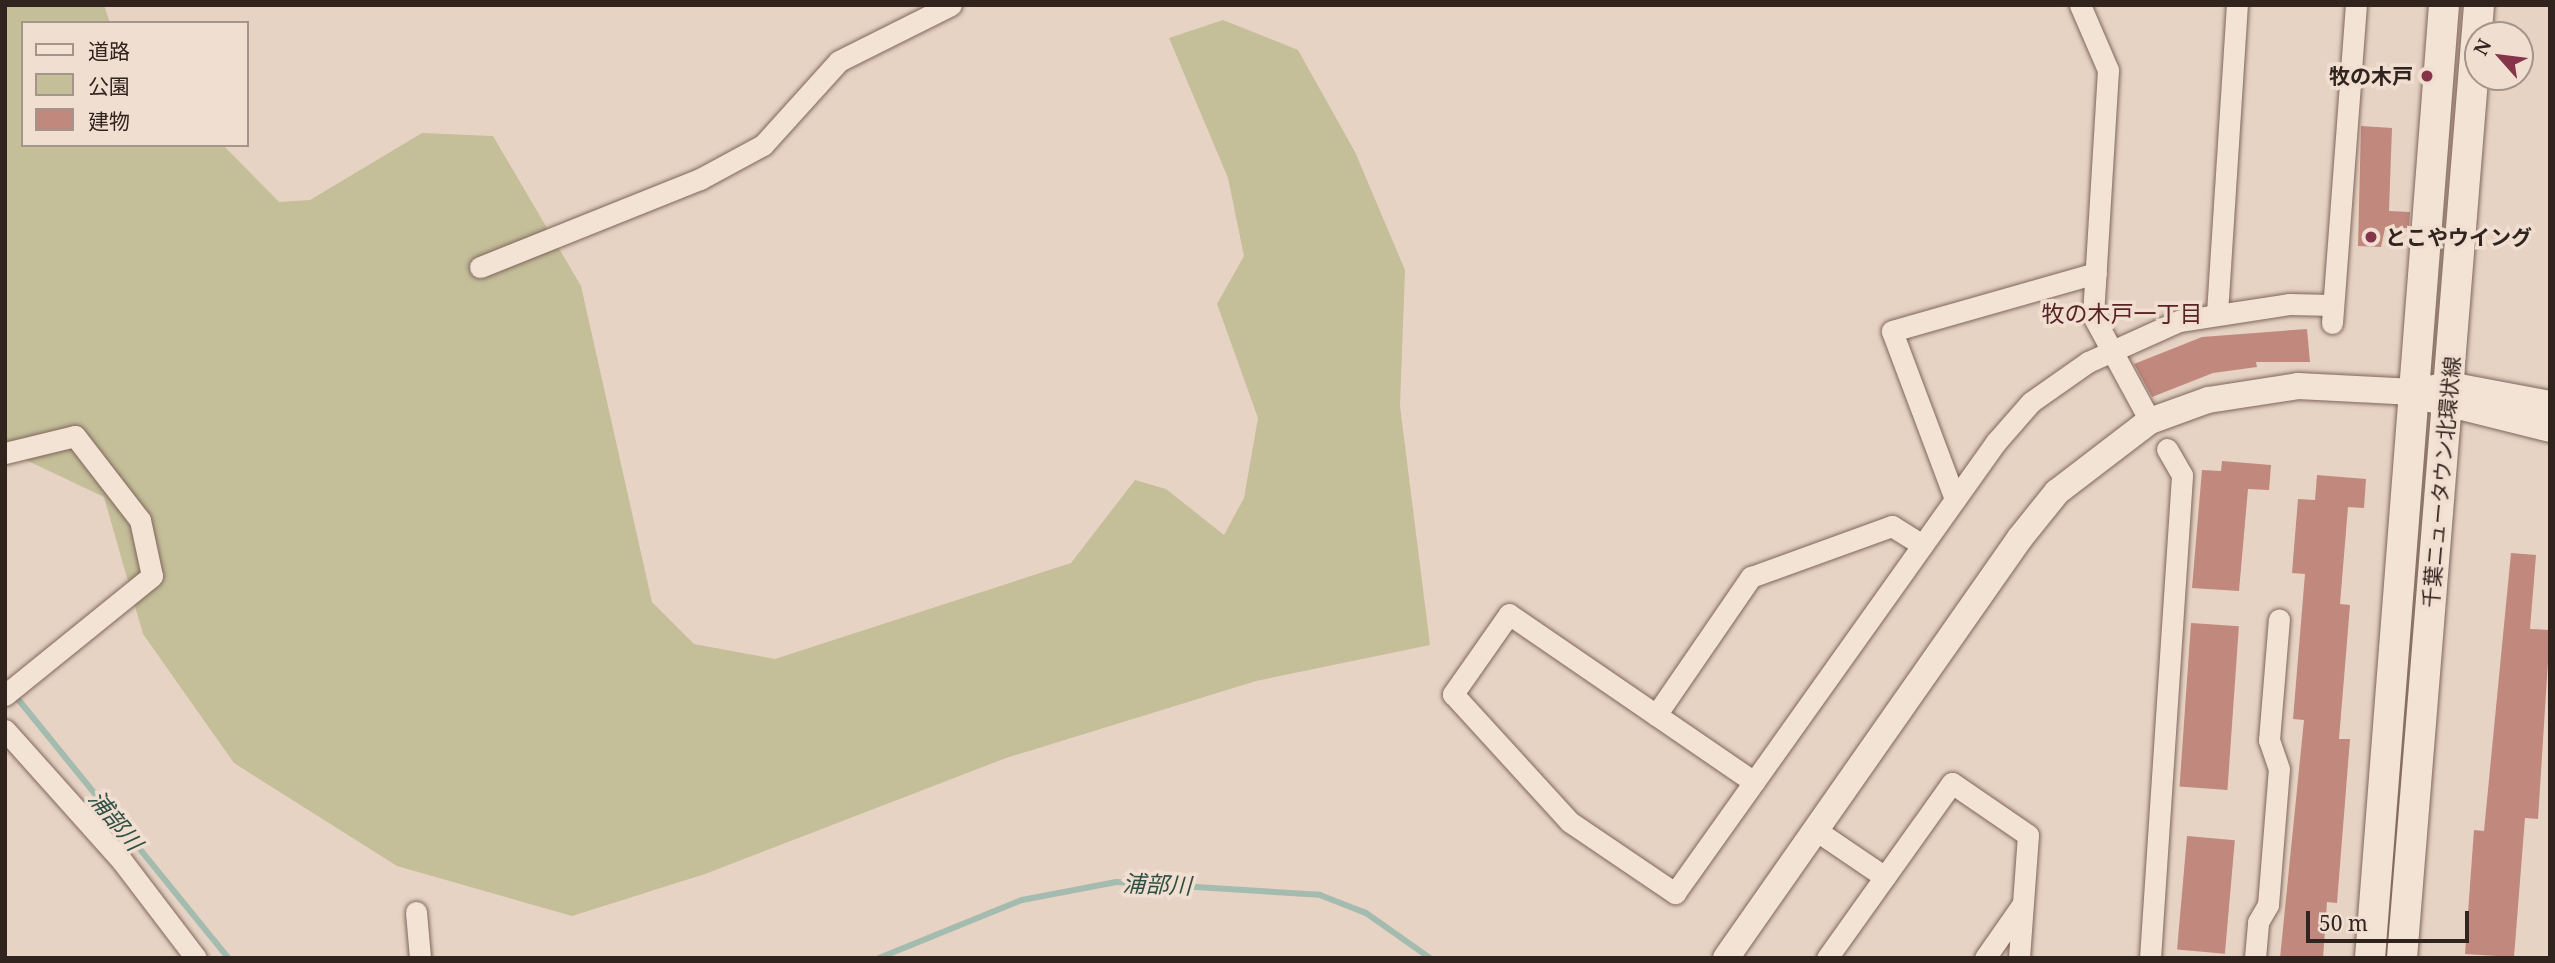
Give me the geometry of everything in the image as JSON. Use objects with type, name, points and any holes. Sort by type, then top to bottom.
[{"type":"main road","name":"千葉ニュータウン北環状線","points":[[2370,958],[2444,5]]},
{"type":"main road","name":"千葉ニュータウン北環状線","points":[[2402,958],[2479,5]]},
{"type":"street","points":[[480,267],[700,180],[763,145],[839,61],[951,5]]},
{"type":"street","points":[[2080,5],[2108,70],[2093,316],[2150,421]]},
{"type":"street","points":[[2217,313],[2237,5]]},
{"type":"street","points":[[1754,782],[1509,614],[1453,694],[1570,822],[1675,893],[1923,545],[1955,499],[2031,402],[2113,349],[2217,313],[2332,314],[2356,5]]},
{"type":"street","points":[[1955,499],[1892,331],[2096,273]]},
{"type":"street","points":[[1726,958],[2057,492],[2150,421],[2207,400],[2265,389],[2415,392],[2550,404]]},
{"type":"street","points":[[2449,397],[2550,429]]},
{"type":"street","points":[[5,453],[75,436],[141,520],[152,576],[5,695]]},
{"type":"street","points":[[2150,958],[2162,825],[2155,808],[2182,475],[2167,449]]},
{"type":"street","points":[[1657,715],[1751,577],[1892,526],[1923,545]]},
{"type":"street","points":[[2255,958],[2258,922],[2268,905],[2279,769],[2269,740],[2279,619]]},
{"type":"street","points":[[5,730],[122,862],[196,958]]},
{"type":"street","points":[[1827,958],[1952,783],[2028,835],[2019,958]]},
{"type":"street","points":[[1817,831],[1885,877]]},
{"type":"street","points":[[1985,958],[2023,904]]},
{"type":"street","points":[[416,912],[420,958]]},
{"type":"green space","points":[[5,5],[104,5],[109,21],[21,21],[21,147],[225,147],[279,202],[310,200],[422,133],[493,136],[581,286],[652,602],[694,644],[775,659],[1071,563],[1135,480],[1166,489],[1224,535],[1244,498],[1258,418],[1217,304],[1244,256],[1228,178],[1169,38],[1223,20],[1298,50],[1355,152],[1405,270],[1400,406],[1430,645],[1256,681],[1006,758],[705,874],[572,916],[397,866],[234,763],[143,634],[104,497],[5,450]]},
{"type":"building","points":[[2361,126],[2392,128],[2389,211],[2410,212],[2409,228],[2385,228],[2381,247],[2358,246]]},
{"type":"building","points":[[2307,329],[2310,362],[2256,362],[2257,367],[2213,373],[2152,397],[2134,364],[2202,337]]},
{"type":"building","points":[[2222,461],[2271,465],[2269,490],[2248,489],[2239,591],[2192,588],[2202,470],[2221,471]]},
{"type":"building","points":[[2317,475],[2366,479],[2364,508],[2348,507],[2340,604],[2350,605],[2339,739],[2350,739],[2337,903],[2327,902],[2323,958],[2280,958],[2304,720],[2293,719],[2305,574],[2292,573],[2298,499],[2315,500]]},
{"type":"building","points":[[2511,553],[2536,555],[2530,629],[2550,630],[2538,819],[2525,818],[2514,957],[2465,954],[2474,830],[2484,831]]},
{"type":"building","points":[[2191,623],[2239,626],[2227,790],[2180,787]]},
{"type":"building","points":[[2187,836],[2235,840],[2225,954],[2177,950]]},
{"type":"waterway","name":"浦部川","points":[[13,693],[228,958]]},
{"type":"waterway","name":"浦部川","points":[[879,958],[1022,900],[1116,882],[1320,895],[1366,913],[1430,958]]},
{"type":"place","name":"牧の木戸","points":[[2427,76]]},
{"type":"place","name":"とこやウイング","points":[[2371,237]]},
{"type":"district","name":"牧の木戸一丁目","points":[[2122,313]]}]
